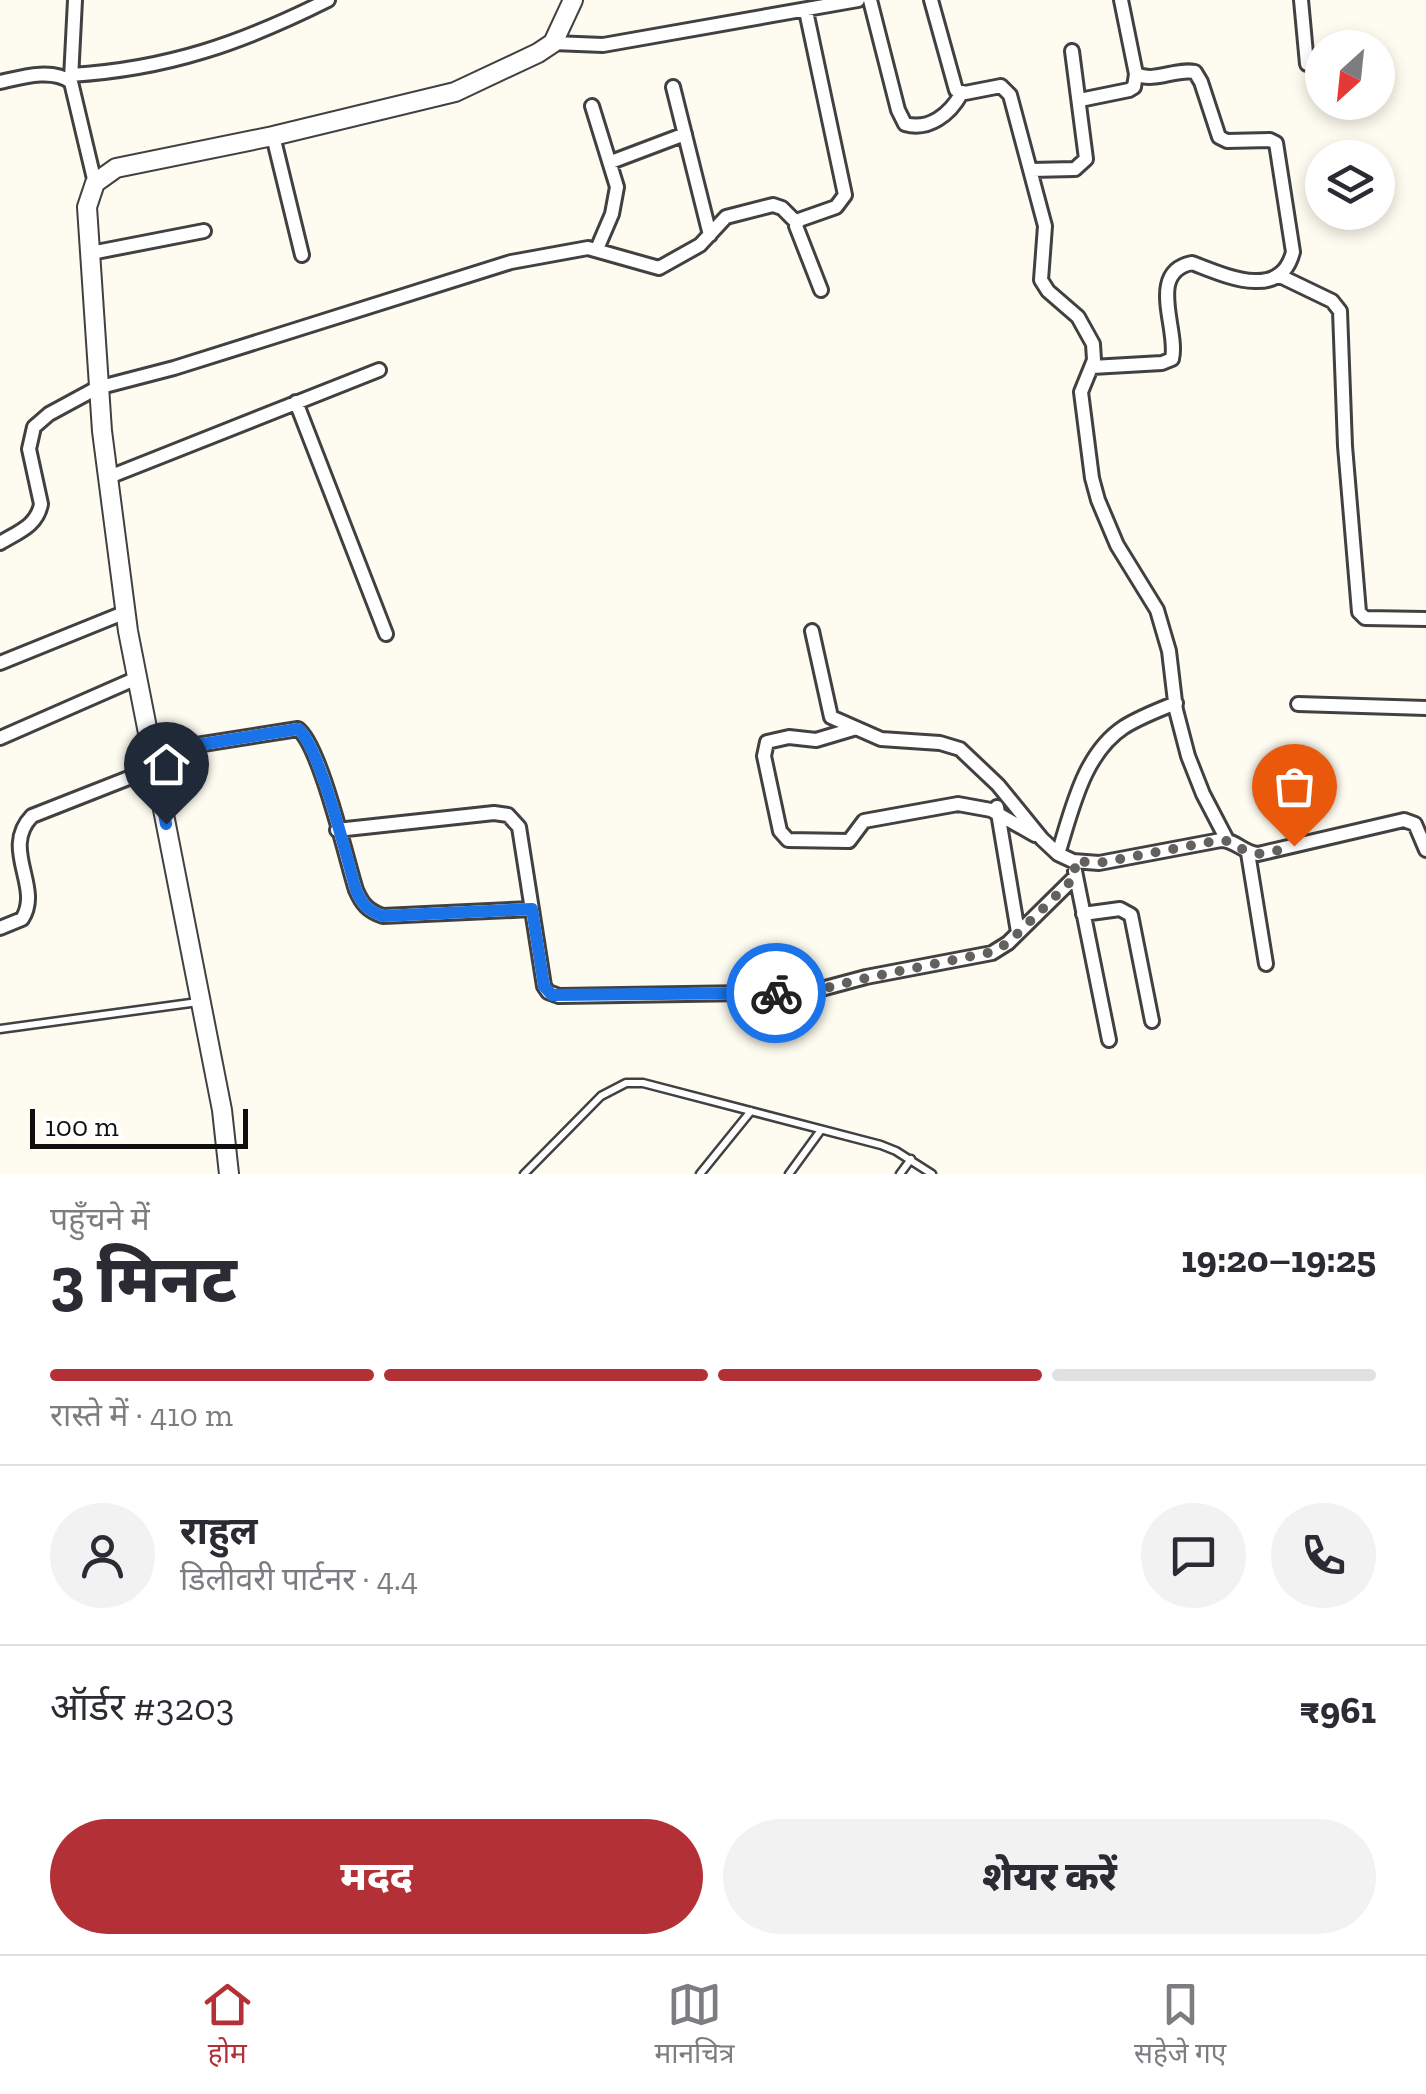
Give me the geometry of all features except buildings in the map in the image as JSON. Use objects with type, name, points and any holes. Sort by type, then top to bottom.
[{"type":"street","points":[[75,0],[71,79],[96,182],[87,207],[87,230],[98,388],[126,612],[222,1110],[229,1174]]},
{"type":"street","points":[[0,82],[40,75],[71,79],[128,72],[259,34],[328,0]]},
{"type":"street","points":[[96,182],[116,168],[273,136],[455,92],[553,43],[573,0]]},
{"type":"street","points":[[553,43],[602,45],[858,0]]},
{"type":"street","points":[[870,0],[898,110],[906,124],[914,126],[944,116],[961,94],[1001,86],[1008,91],[1045,226],[1041,280],[1078,317],[1093,344],[1092,367],[1081,392],[1092,478],[1117,545],[1157,610],[1170,651],[1188,756],[1227,840],[1248,853],[1258,854],[1404,820],[1421,823],[1426,850]]},
{"type":"street","points":[[931,0],[954,87],[961,94]]},
{"type":"street","points":[[1080,100],[1134,87],[1136,74],[1121,0]]},
{"type":"street","points":[[1302,0],[1305,38]]},
{"type":"street","points":[[797,223],[836,207],[844,195],[806,11]]},
{"type":"street","points":[[1030,170],[1076,169],[1084,164],[1087,154],[1072,50]]},
{"type":"street","points":[[1092,367],[1162,364],[1172,359],[1166,291],[1170,278],[1183,265],[1192,263],[1248,282],[1278,275],[1286,269],[1293,252],[1276,143],[1218,137],[1202,82],[1194,72],[1184,70],[1148,78],[1136,74]]},
{"type":"street","points":[[673,87],[710,235]]},
{"type":"street","points":[[592,106],[618,187],[598,249]]},
{"type":"street","points":[[610,162],[685,134]]},
{"type":"street","points":[[273,136],[302,254]]},
{"type":"street","points":[[0,543],[32,524],[39,512],[41,504],[30,449],[34,427],[49,414],[98,388],[174,368],[511,262],[598,249],[659,268],[693,250],[726,217],[773,205],[788,212],[797,223],[821,290]]},
{"type":"street","points":[[91,253],[204,231]]},
{"type":"street","points":[[1278,275],[1332,301],[1340,311],[1359,612],[1365,618],[1426,619]]},
{"type":"street","points":[[109,477],[379,370]]},
{"type":"street","points":[[296,402],[386,634]]},
{"type":"street","points":[[0,663],[126,612]]},
{"type":"street","points":[[812,631],[828,714],[852,730],[881,740],[951,745],[975,762],[1042,838],[1075,868],[1109,1040]]},
{"type":"street","points":[[0,738],[137,678]]},
{"type":"street","points":[[1058,854],[1079,788],[1110,740],[1122,728],[1176,703]]},
{"type":"street","points":[[1298,704],[1426,708]]},
{"type":"street","points":[[0,928],[22,919],[28,906],[16,852],[17,833],[32,816],[153,760],[298,729],[306,736],[318,764],[356,890],[364,906],[373,913],[383,916],[532,909]]},
{"type":"street","points":[[852,730],[816,740],[772,740],[765,747],[780,831],[788,840],[850,840],[864,821],[958,804],[996,813],[1042,838]]},
{"type":"street","points":[[1003,792],[996,813],[1018,932]]},
{"type":"street","points":[[338,830],[494,813],[508,815],[519,827],[544,986],[559,996],[810,992],[992,952],[1018,932],[1075,868],[1227,840]]},
{"type":"street","points":[[1248,853],[1266,964]]},
{"type":"street","points":[[1083,914],[1120,909],[1131,915],[1152,1021]]},
{"type":"lane","points":[[0,1029],[200,1002]]},
{"type":"lane","points":[[524,1174],[601,1096],[626,1083],[643,1083],[881,1146],[911,1159],[932,1174]]},
{"type":"lane","points":[[700,1174],[751,1112]]},
{"type":"lane","points":[[789,1174],[821,1130]]},
{"type":"lane","points":[[900,1174],[911,1159]]},
{"type":"way so far","points":[[776,993],[810,992],[1000,949],[1076,876],[1074,861],[1099,863],[1220,840],[1258,854],[1294,846]]},
{"type":"route","points":[[166,824],[152,752],[298,729],[306,736],[318,764],[356,890],[364,906],[373,913],[383,916],[532,909],[544,986],[552,995],[776,993]]}]
